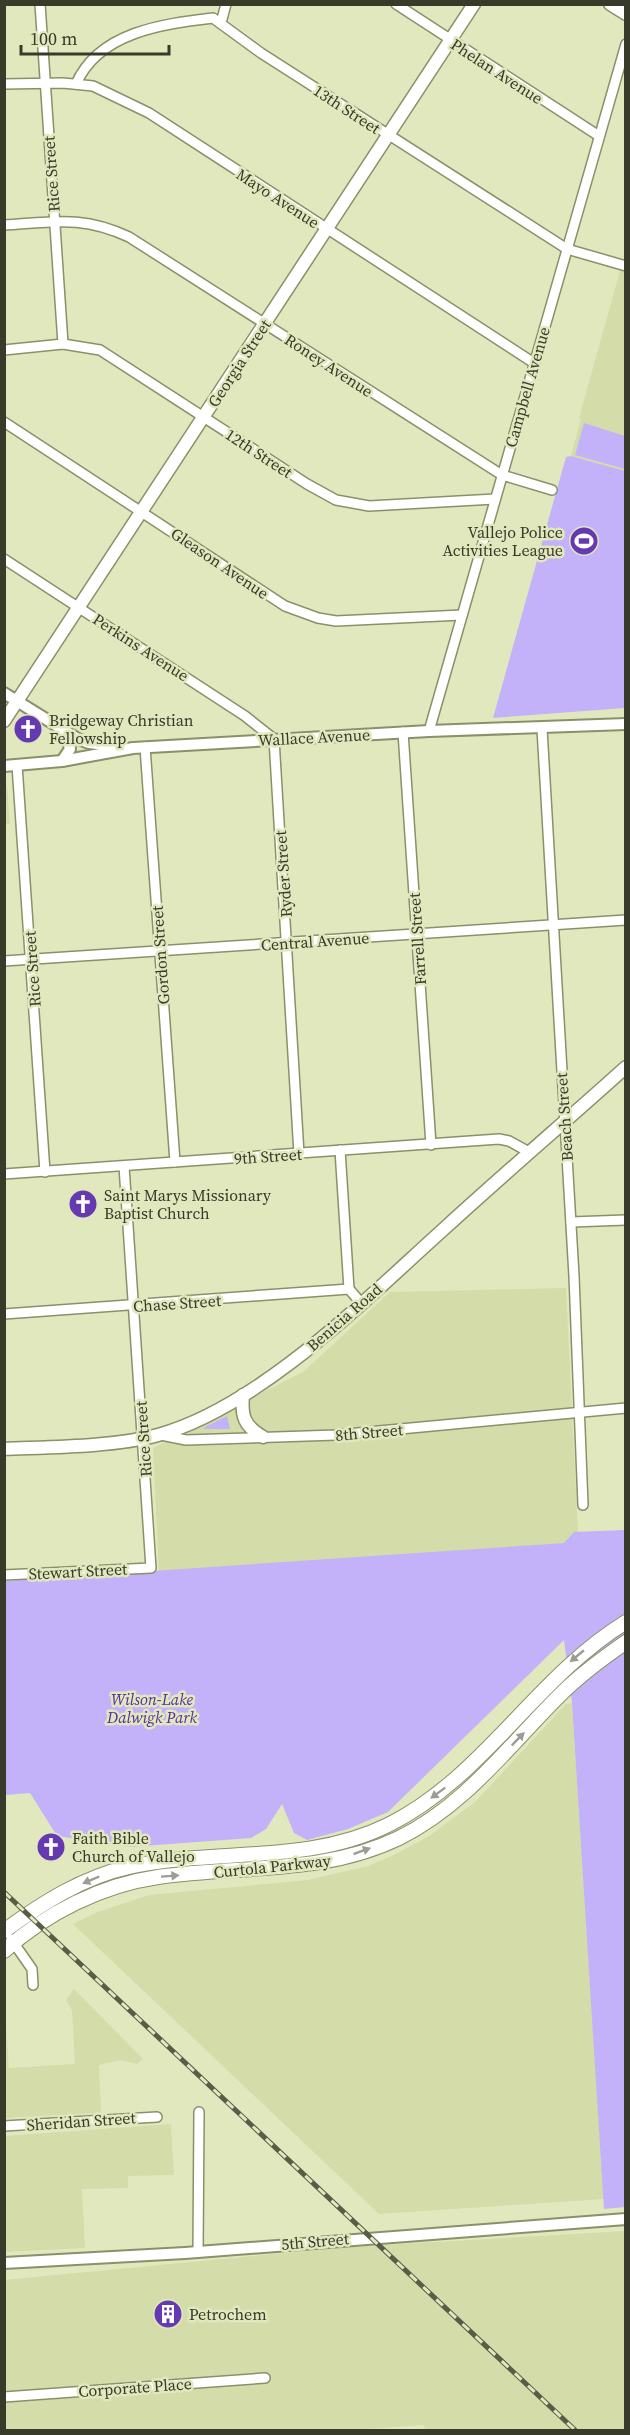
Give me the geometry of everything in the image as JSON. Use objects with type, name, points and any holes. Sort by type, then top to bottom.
[{"type":"main road","name":"Georgia Street","points":[[4,721],[474,4]]},
{"type":"main road","points":[[610,4],[626,14]]},
{"type":"main road","name":"Benicia Road","points":[[4,1449],[64,1446],[158,1435],[199,1419],[243,1395],[313,1345],[626,1067]]},
{"type":"main road","points":[[243,1395],[241,1410],[245,1423],[251,1430],[263,1437]]},
{"type":"main road","name":"Curtola Parkway","points":[[7,1939],[64,1892],[96,1877],[129,1867],[303,1851],[341,1843],[387,1826],[443,1789],[570,1661],[626,1622]]},
{"type":"main road","name":"Curtola Parkway","points":[[7,1939],[72,1904],[132,1883],[159,1877],[312,1865],[346,1857],[398,1839],[464,1794],[561,1694],[584,1673],[626,1642]]},
{"type":"street","name":"Rice Street","points":[[40,4],[63,344]]},
{"type":"street","points":[[76,84],[91,60],[115,42],[150,28],[174,23],[213,18],[221,23],[226,4]]},
{"type":"street","name":"Phelan Avenue","points":[[396,4],[599,136]]},
{"type":"street","name":"13th Street","points":[[221,23],[261,53],[567,249],[626,266]]},
{"type":"street","name":"Campbell Avenue","points":[[429,731],[626,44]]},
{"type":"street","name":"Mayo Avenue","points":[[4,84],[45,83],[93,86],[149,113],[534,363]]},
{"type":"street","name":"Roney Avenue","points":[[4,225],[76,220],[104,225],[129,237],[502,475],[552,490]]},
{"type":"street","name":"12th Street","points":[[4,350],[63,344],[100,350],[306,484],[336,500],[369,506],[495,500]]},
{"type":"street","name":"Gleason Avenue","points":[[4,422],[142,511],[270,598],[318,618],[361,621],[462,615]]},
{"type":"street","name":"Perkins Avenue","points":[[4,559],[245,716],[274,739]]},
{"type":"street","points":[[4,693],[66,732],[89,743],[133,748]]},
{"type":"street","name":"Wallace Avenue","points":[[4,766],[62,761],[146,747],[526,726],[542,729],[626,724]]},
{"type":"street","name":"Beach Street","points":[[542,729],[571,1222],[584,1504]]},
{"type":"street","points":[[62,761],[70,749],[66,732]]},
{"type":"street","name":"Farrell Street","points":[[403,732],[431,1145]]},
{"type":"street","name":"Ryder Street","points":[[274,739],[299,1154]]},
{"type":"street","name":"Gordon Street","points":[[146,747],[175,1162]]},
{"type":"street","name":"Rice Street","points":[[17,765],[45,1172]]},
{"type":"street","name":"Central Avenue","points":[[4,961],[626,920]]},
{"type":"street","name":"9th Street","points":[[4,1174],[499,1140],[509,1141],[529,1152]]},
{"type":"street","points":[[340,1150],[349,1289],[361,1303]]},
{"type":"street","name":"Rice Street","points":[[124,1166],[151,1568]]},
{"type":"street","points":[[571,1222],[626,1220]]},
{"type":"street","name":"Chase Street","points":[[4,1314],[349,1289]]},
{"type":"street","name":"8th Street","points":[[158,1435],[186,1440],[336,1435],[626,1408]]},
{"type":"street","name":"Stewart Street","points":[[4,1575],[151,1568]]},
{"type":"street","points":[[7,1939],[32,1969],[33,1985]]},
{"type":"street","points":[[198,2252],[199,2112]]},
{"type":"street","name":"Sheridan Street","points":[[4,2126],[157,2117]]},
{"type":"street","name":"5th Street","points":[[4,2263],[198,2252],[626,2219]]},
{"type":"street","name":"Corporate Place","points":[[4,2397],[265,2378]]},
{"type":"shaded area","points":[[625,253],[625,471],[571,456],[581,419],[579,418]]},
{"type":"shaded area","points":[[7,786],[10,824],[5,824],[5,787]]},
{"type":"shaded area","points":[[566,1288],[578,1532],[573,1533],[565,1543],[159,1572],[153,1448],[303,1372],[390,1292]]},
{"type":"shaded area","points":[[572,1703],[604,2199],[379,2214],[73,1924],[98,1912],[149,1895],[308,1880],[368,1866],[392,1856],[429,1836],[475,1802],[566,1704]]},
{"type":"shaded area","points":[[74,1989],[143,2059],[137,2064],[121,2060],[99,2065],[101,2113],[5,2118],[5,2014],[9,2068],[75,2064],[72,2010],[66,2000]]},
{"type":"shaded area","points":[[171,2124],[174,2175],[128,2176],[128,2188],[82,2189],[85,2248],[5,2252],[5,2136]]},
{"type":"shaded area","points":[[625,2231],[625,2430],[425,2430],[424,2425],[353,2430],[5,2430],[4,2280],[348,2247]]},
{"type":"green space","points":[[584,423],[625,436],[625,469],[575,455]]},
{"type":"green space","name":"Vallejo Police Activities League","points":[[571,456],[625,471],[625,708],[493,718],[566,457]]},
{"type":"green space","points":[[227,1416],[230,1429],[204,1429],[205,1427]]},
{"type":"green space","name":"Wilson-Lake Dalwigk Park","points":[[625,1530],[625,2207],[604,2209],[572,1703],[564,1640],[388,1812],[348,1829],[307,1840],[294,1833],[282,1804],[266,1829],[251,1838],[130,1847],[57,1836],[30,1793],[5,1795],[5,1581],[564,1543],[574,1532]]},
{"type":"railway","points":[[4,1892],[575,2430]]},
{"type":"place","name":"Vallejo Police Activities League","points":[[584,541]]},
{"type":"place","name":"Bridgeway Christian Fellowship","points":[[28,729]]},
{"type":"place","name":"Saint Marys Missionary Baptist Church","points":[[83,1204]]},
{"type":"place","name":"Faith Bible Church of Vallejo","points":[[51,1847]]},
{"type":"place","name":"Petrochem","points":[[168,2314]]}]
